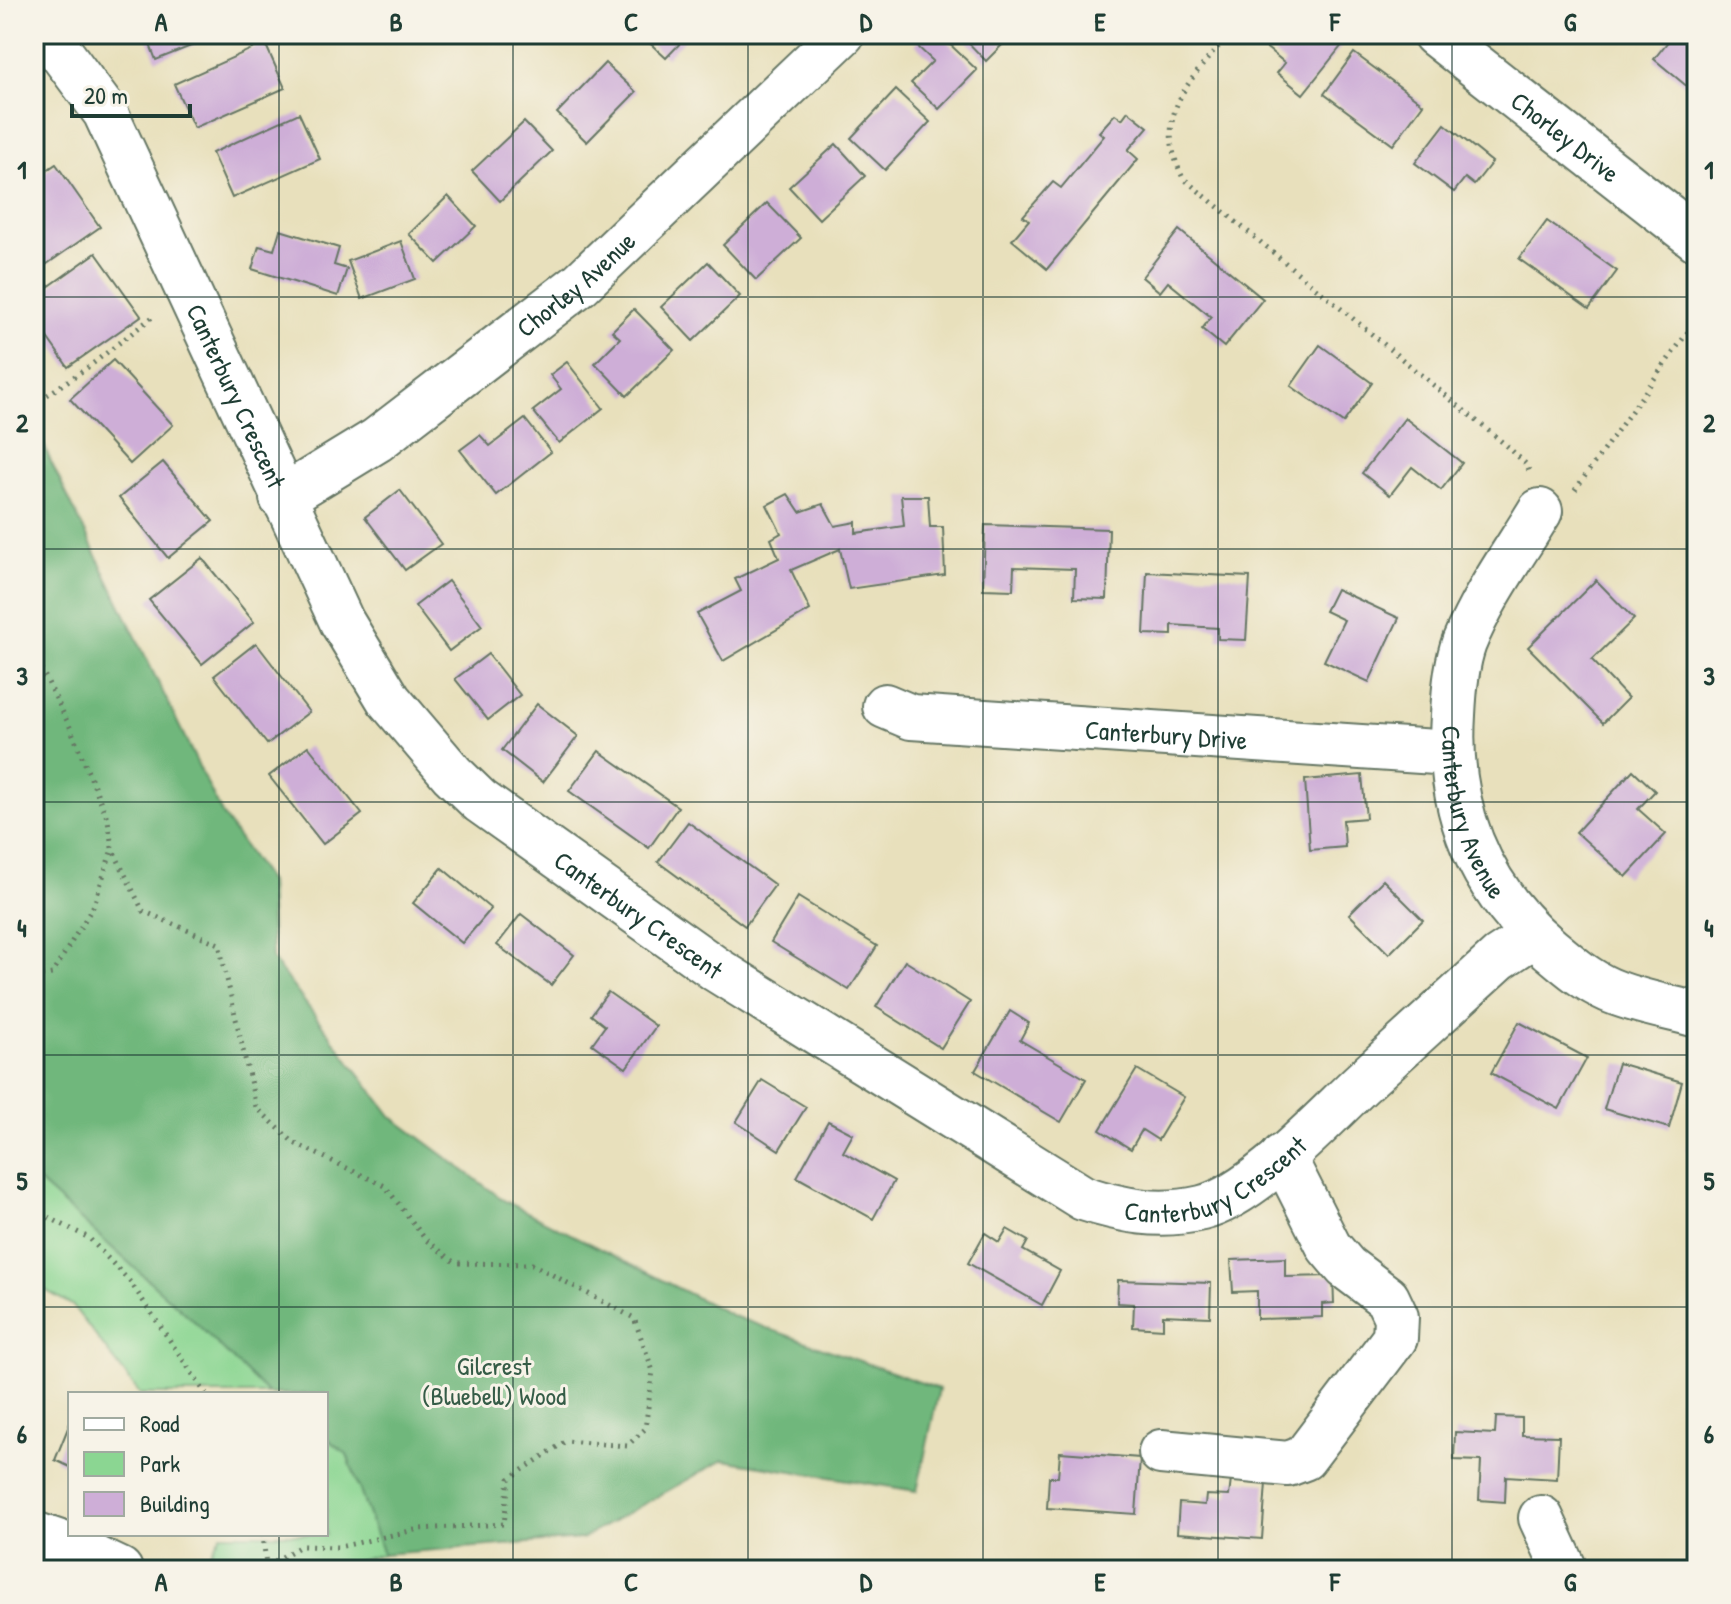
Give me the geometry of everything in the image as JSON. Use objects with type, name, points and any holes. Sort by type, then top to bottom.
[{"type":"street","name":"Canterbury Crescent","points":[[47,34],[105,112],[342,622],[389,700],[452,774],[480,801],[717,970],[1083,1198],[1126,1211],[1169,1214],[1205,1208],[1240,1190],[1283,1156],[1499,958],[1534,935]]},
{"type":"street","name":"Chorley Avenue","points":[[282,498],[377,440],[580,284],[842,34]]},
{"type":"street","name":"Chorley Drive","points":[[1435,34],[1697,239]]},
{"type":"street","name":"Canterbury Avenue","points":[[1540,511],[1483,604],[1463,647],[1454,699],[1451,753],[1459,805],[1471,844],[1496,893],[1534,935],[1574,970],[1610,990],[1697,1015]]},
{"type":"street","name":"Canterbury Drive","points":[[885,706],[911,717],[1451,753]]},
{"type":"street","points":[[1161,1452],[1288,1464],[1304,1458],[1395,1338],[1396,1317],[1387,1298],[1346,1267],[1329,1247],[1283,1156]]},
{"type":"street","points":[[1541,1518],[1565,1570]]},
{"type":"street","points":[[34,1534],[69,1546],[120,1570]]},
{"type":"path","points":[[1229,34],[1190,81],[1174,107],[1172,157],[1183,178],[1527,465],[1540,511],[1574,492],[1697,319]]},
{"type":"path","points":[[34,404],[187,292]]},
{"type":"path","points":[[34,654],[70,727],[108,820],[112,848],[143,911],[219,944],[256,1107],[294,1143],[385,1186],[426,1240],[456,1263],[532,1264],[634,1318],[653,1371],[645,1429],[627,1446],[566,1441],[509,1479],[504,1524],[419,1529],[339,1547],[301,1546],[264,1568],[263,1536]]},
{"type":"path","points":[[34,977],[52,974],[94,905],[112,848]]},
{"type":"path","points":[[34,1210],[89,1238],[131,1283],[205,1392]]},
{"type":"green space","name":"Gilcrest (Bluebell) Wood","points":[[34,421],[50,460],[223,816],[269,882],[272,959],[392,1117],[505,1201],[733,1316],[939,1389],[917,1491],[723,1460],[581,1539],[383,1554],[347,1454],[328,1440],[328,1392],[266,1392],[191,1318],[34,1178]]},
{"type":"green space","points":[[34,1178],[191,1318],[266,1392],[138,1392],[72,1305],[34,1284]]},
{"type":"green space","points":[[328,1440],[347,1454],[383,1554],[326,1570],[228,1570],[208,1558],[220,1536],[328,1536]]},
{"type":"building","points":[[146,34],[221,34],[156,60]]},
{"type":"building","points":[[640,34],[689,34],[666,58]]},
{"type":"building","points":[[925,34],[939,34],[977,70],[939,109],[911,83],[933,61],[915,44]]},
{"type":"building","points":[[960,34],[1013,34],[986,61]]},
{"type":"building","points":[[1262,34],[1331,34],[1343,44],[1303,94],[1277,73],[1285,63],[1257,40]]},
{"type":"building","points":[[1674,34],[1697,34],[1695,93],[1654,59]]},
{"type":"building","points":[[265,43],[285,88],[194,128],[174,84]]},
{"type":"building","points":[[1354,53],[1423,104],[1393,145],[1324,94]]},
{"type":"building","points":[[605,63],[636,92],[587,142],[557,113]]},
{"type":"building","points":[[896,90],[930,122],[885,170],[851,138]]},
{"type":"building","points":[[1128,111],[1148,127],[1128,150],[1138,159],[1047,269],[1012,240],[1029,220],[1023,216],[1053,182],[1061,188],[1104,136],[1099,132],[1115,114],[1122,119]]},
{"type":"building","points":[[299,113],[320,159],[232,198],[212,153]]},
{"type":"building","points":[[524,122],[552,151],[500,201],[472,171]]},
{"type":"building","points":[[1445,124],[1492,162],[1474,185],[1465,178],[1454,192],[1415,163]]},
{"type":"building","points":[[836,144],[865,176],[819,219],[789,187]]},
{"type":"building","points":[[56,164],[100,227],[34,273],[34,179]]},
{"type":"building","points":[[448,196],[476,226],[437,263],[409,234]]},
{"type":"building","points":[[767,203],[801,238],[756,280],[723,245]]},
{"type":"building","points":[[1547,221],[1617,271],[1589,309],[1519,259]]},
{"type":"building","points":[[280,230],[339,248],[334,265],[347,269],[338,296],[252,269],[259,246],[274,250]]},
{"type":"building","points":[[1179,230],[1263,299],[1224,347],[1202,329],[1211,317],[1168,282],[1160,292],[1142,277]]},
{"type":"building","points":[[401,241],[415,279],[362,299],[348,261]]},
{"type":"building","points":[[96,253],[141,316],[68,367],[34,319],[34,297]]},
{"type":"building","points":[[708,262],[740,296],[693,341],[661,307]]},
{"type":"building","points":[[634,309],[674,350],[627,396],[595,363],[620,338],[612,331]]},
{"type":"building","points":[[1320,345],[1372,383],[1343,423],[1291,386]]},
{"type":"building","points":[[113,360],[173,425],[130,464],[70,399]]},
{"type":"building","points":[[567,362],[603,408],[559,443],[533,411],[561,389],[550,375]]},
{"type":"building","points":[[1405,418],[1462,463],[1441,490],[1412,467],[1390,495],[1362,473]]},
{"type":"building","points":[[525,419],[551,452],[496,495],[460,450],[480,435],[490,446]]},
{"type":"building","points":[[163,462],[213,521],[168,558],[119,498]]},
{"type":"building","points":[[400,490],[441,544],[405,570],[365,517]]},
{"type":"building","points":[[788,494],[800,512],[823,504],[835,526],[856,522],[856,533],[904,526],[901,496],[928,496],[930,527],[943,527],[945,575],[849,589],[840,549],[791,570],[810,610],[723,661],[697,614],[741,591],[735,579],[779,558],[771,539],[781,533],[767,505]]},
{"type":"building","points":[[985,525],[1109,529],[1107,599],[1074,598],[1075,569],[1014,567],[1013,590],[983,589]]},
{"type":"building","points":[[202,558],[254,622],[202,664],[149,600]]},
{"type":"building","points":[[1147,572],[1250,577],[1246,640],[1218,639],[1218,628],[1172,625],[1172,635],[1144,634]]},
{"type":"building","points":[[1596,580],[1634,619],[1592,660],[1628,698],[1603,723],[1528,647]]},
{"type":"building","points":[[448,581],[482,626],[449,651],[415,606]]},
{"type":"building","points":[[1336,589],[1399,618],[1369,682],[1324,661],[1344,620],[1325,611]]},
{"type":"building","points":[[256,643],[309,712],[267,744],[214,676]]},
{"type":"building","points":[[488,654],[520,695],[488,720],[455,679]]},
{"type":"building","points":[[537,704],[578,736],[543,782],[502,750]]},
{"type":"building","points":[[308,746],[362,814],[323,844],[269,776]]},
{"type":"building","points":[[599,751],[678,807],[649,848],[569,791]]},
{"type":"building","points":[[1633,770],[1655,791],[1638,809],[1666,834],[1626,877],[1576,832]]},
{"type":"building","points":[[1362,775],[1366,818],[1343,820],[1345,847],[1310,850],[1305,780]]},
{"type":"building","points":[[688,822],[775,885],[745,926],[658,862]]},
{"type":"building","points":[[442,868],[491,909],[462,943],[413,903]]},
{"type":"building","points":[[1383,880],[1423,920],[1389,954],[1349,914]]},
{"type":"building","points":[[798,897],[877,946],[849,990],[771,942]]},
{"type":"building","points":[[521,914],[574,955],[551,985],[497,945]]},
{"type":"building","points":[[905,961],[970,1002],[941,1048],[876,1007]]},
{"type":"building","points":[[608,992],[656,1026],[626,1068],[592,1044],[605,1026],[591,1015]]},
{"type":"building","points":[[1010,1011],[1029,1023],[1020,1040],[1086,1079],[1061,1122],[975,1071]]},
{"type":"building","points":[[1519,1022],[1587,1058],[1559,1109],[1491,1073]]},
{"type":"building","points":[[1618,1063],[1682,1082],[1669,1128],[1604,1109]]},
{"type":"building","points":[[1137,1069],[1184,1097],[1158,1140],[1142,1130],[1131,1149],[1100,1130]]},
{"type":"building","points":[[762,1080],[806,1107],[779,1150],[736,1122]]},
{"type":"building","points":[[1697,1116],[1697,1153],[1687,1150]]},
{"type":"building","points":[[828,1121],[853,1134],[843,1152],[894,1181],[873,1219],[797,1177]]},
{"type":"building","points":[[1007,1229],[1028,1241],[1023,1250],[1060,1271],[1042,1305],[968,1263],[985,1233],[999,1242]]},
{"type":"building","points":[[1285,1258],[1285,1277],[1333,1276],[1334,1303],[1322,1304],[1322,1317],[1257,1319],[1257,1291],[1233,1292],[1231,1260]]},
{"type":"building","points":[[1118,1280],[1211,1283],[1210,1317],[1163,1315],[1163,1329],[1133,1327],[1134,1304],[1117,1303]]},
{"type":"building","points":[[1496,1417],[1522,1418],[1522,1435],[1559,1436],[1557,1479],[1506,1476],[1505,1502],[1479,1500],[1481,1461],[1454,1460],[1455,1432],[1495,1434]]},
{"type":"building","points":[[68,1428],[68,1466],[55,1460]]},
{"type":"building","points":[[1060,1452],[1140,1458],[1136,1514],[1047,1508],[1049,1477],[1058,1477]]},
{"type":"building","points":[[1231,1480],[1266,1483],[1262,1539],[1177,1533],[1179,1503],[1205,1505],[1206,1495],[1229,1496]]}]
